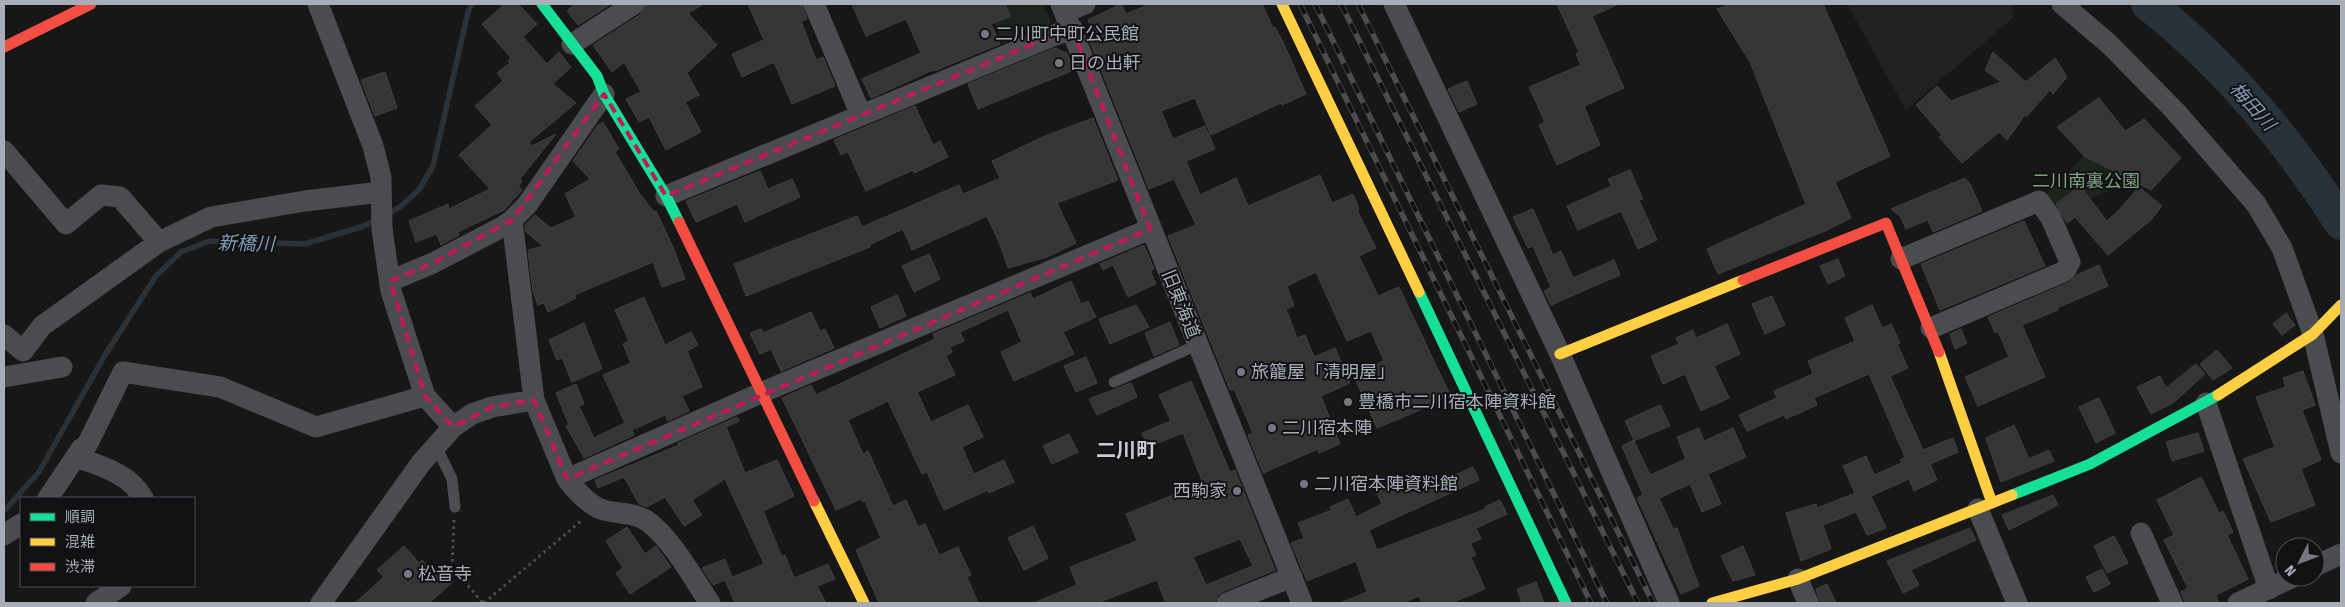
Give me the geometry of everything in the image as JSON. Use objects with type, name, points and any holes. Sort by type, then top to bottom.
[{"type":"street","points":[[4,46],[91,4]]},
{"type":"street","points":[[318,4],[373,146],[381,177],[382,229],[391,291],[426,396],[453,427]]},
{"type":"street","points":[[542,4],[597,76],[604,94],[666,196],[864,603]]},
{"type":"street","points":[[572,44],[634,4]]},
{"type":"street","points":[[814,4],[861,115]]},
{"type":"street","points":[[666,196],[861,115],[1085,4]]},
{"type":"street","points":[[1282,4],[1566,603]]},
{"type":"street","points":[[1394,4],[1560,354],[1669,603]]},
{"type":"street","points":[[2062,4],[2109,44],[2148,84],[2256,204],[2282,248],[2318,328],[2341,453]]},
{"type":"street","name":"旧東海道","points":[[1066,15],[1302,603]]},
{"type":"street","points":[[390,281],[433,264],[512,220],[527,205],[604,94]]},
{"type":"street","points":[[4,151],[66,224],[101,195],[120,197],[159,242]]},
{"type":"street","points":[[4,377],[42,326],[159,242],[211,218],[305,200],[381,194]]},
{"type":"street","points":[[1901,259],[2039,202],[2051,218],[2070,262],[2065,271],[1931,328]]},
{"type":"street","points":[[512,220],[534,400],[567,479],[597,507],[629,514],[648,522],[670,546],[710,603]]},
{"type":"street","points":[[1560,354],[1886,223],[1931,328],[1985,506],[2017,603]]},
{"type":"street","points":[[567,479],[762,392],[1150,228]]},
{"type":"street","points":[[1712,603],[1798,579],[2090,464],[2206,403],[2318,328],[2341,305]]},
{"type":"street","points":[[4,335],[23,351]]},
{"type":"street","points":[[4,377],[62,367]]},
{"type":"street","points":[[49,497],[87,445],[122,372],[220,387],[316,427],[426,396]]},
{"type":"street","points":[[321,603],[421,462],[453,427],[472,414],[492,407],[534,400]]},
{"type":"street","points":[[2206,403],[2269,589]]},
{"type":"street","points":[[77,457],[123,475],[142,497]]},
{"type":"street","points":[[4,535],[20,525]]},
{"type":"street","points":[[2141,533],[2172,603]]},
{"type":"street","points":[[2325,561],[2341,554]]},
{"type":"street","points":[[1227,603],[1292,577]]},
{"type":"street","points":[[1798,579],[1808,603]]},
{"type":"street","points":[[2238,603],[2275,586]]},
{"type":"street","points":[[96,603],[120,587]]},
{"type":"lane","points":[[1114,382],[1197,345]]},
{"type":"lane","points":[[436,446],[452,479],[455,507]]},
{"type":"path","points":[[455,507],[452,567],[484,603],[597,507]]},
{"type":"highlighted area","points":[[1072,28],[1150,229],[567,479],[534,400],[492,407],[453,427],[425,396],[390,281],[433,263],[512,220],[604,94],[666,196]]},
{"type":"shaded area","points":[[1847,4],[2012,4],[2014,17],[1906,110]]},
{"type":"green space","points":[[1011,4],[1043,4],[1052,24],[1003,44],[991,13]]},
{"type":"green space","name":"二川南裏公園","points":[[2084,156],[2129,181],[2051,218],[2039,201]]},
{"type":"building","points":[[505,4],[518,4],[537,24],[523,37],[547,64],[559,52],[571,67],[553,84],[576,103],[529,142],[532,146],[556,134],[520,179],[522,182],[518,186],[522,190],[504,210],[458,232],[459,235],[441,245],[437,234],[416,242],[409,221],[448,204],[449,209],[490,189],[459,155],[492,125],[475,106],[503,81],[497,73],[510,63],[508,61],[511,58],[482,24]]},
{"type":"building","points":[[575,4],[611,4],[578,25],[567,11]]},
{"type":"building","points":[[646,4],[704,4],[688,13],[717,45],[687,73],[699,95],[685,102],[701,132],[666,150],[649,117],[639,122],[626,99],[641,92],[624,62],[612,72],[593,45],[641,14]]},
{"type":"building","points":[[748,4],[802,4],[807,19],[801,21],[816,60],[823,57],[835,86],[792,104],[774,62],[742,77],[732,54],[764,40]]},
{"type":"building","points":[[852,4],[1005,4],[1010,16],[991,24],[1000,44],[933,70],[871,98],[862,79],[921,53],[906,19],[866,36]]},
{"type":"building","points":[[1121,4],[1126,14],[1150,4],[1262,4],[1273,28],[1275,27],[1283,42],[1306,94],[1282,105],[1281,103],[1211,135],[1195,98],[1161,111],[1173,139],[1205,126],[1215,149],[1186,161],[1200,195],[1236,178],[1248,206],[1320,175],[1332,203],[1353,194],[1359,209],[1357,210],[1376,248],[1359,256],[1378,296],[1399,287],[1451,397],[1377,428],[1353,374],[1384,361],[1371,331],[1347,341],[1316,272],[1287,286],[1294,306],[1286,309],[1297,338],[1305,335],[1314,357],[1335,348],[1350,383],[1321,396],[1340,444],[1319,453],[1318,449],[1263,473],[1248,435],[1253,433],[1234,389],[1230,390],[1168,236],[1196,225],[1174,179],[1149,189],[1090,42],[1097,39],[1088,20]]},
{"type":"building","points":[[1557,4],[1619,4],[1592,16],[1624,88],[1584,106],[1600,145],[1557,165],[1539,125],[1545,122],[1529,87],[1581,65],[1576,54],[1579,52]]},
{"type":"building","points":[[1732,4],[1823,4],[1890,156],[1835,182],[1851,218],[1825,231],[1718,274],[1707,249],[1806,204],[1750,62],[1717,9]]},
{"type":"building","points":[[1055,48],[1067,53],[1074,70],[978,109],[968,84]]},
{"type":"building","points":[[1993,52],[2026,82],[2055,58],[2067,77],[2053,94],[2050,90],[2027,116],[2025,115],[2007,140],[1999,132],[1962,163],[1939,137],[1942,135],[1916,105],[1937,86],[1951,101],[2001,82],[1985,70]]},
{"type":"building","points":[[385,72],[397,108],[375,116],[361,80]]},
{"type":"building","points":[[1467,81],[1477,104],[1459,112],[1448,89]]},
{"type":"building","points":[[2099,98],[2125,131],[2144,119],[2181,158],[2151,190],[2084,156],[2057,127]]},
{"type":"building","points":[[915,106],[933,145],[940,141],[948,157],[914,173],[913,170],[866,191],[848,152],[841,155],[834,140]]},
{"type":"building","points":[[1093,118],[1118,180],[1057,203],[1076,243],[1047,257],[1008,268],[987,216],[912,250],[903,229],[869,245],[870,247],[746,296],[734,264],[857,216],[862,227],[959,185],[963,194],[1000,178],[992,161],[1045,136]]},
{"type":"building","points":[[603,122],[619,149],[615,152],[640,194],[654,212],[656,211],[673,247],[685,279],[662,287],[653,262],[574,295],[576,298],[548,312],[544,303],[538,305],[533,291],[528,250],[543,246],[526,232],[525,225],[535,215],[551,228],[576,217],[565,194],[590,179],[573,161],[598,125]]},
{"type":"building","points":[[1630,170],[1643,199],[1639,200],[1657,240],[1638,249],[1621,211],[1578,230],[1567,206],[1612,186],[1608,179]]},
{"type":"building","points":[[760,171],[768,189],[792,179],[800,197],[745,222],[737,204],[696,222],[686,201]]},
{"type":"building","points":[[1965,178],[1970,184],[1982,211],[1933,232],[1928,220],[1906,229],[1900,216],[1891,209]]},
{"type":"building","points":[[2080,186],[2107,221],[2139,187],[2162,206],[2151,220],[2108,255],[2075,217],[2067,223],[2056,204]]},
{"type":"building","points":[[1533,209],[1553,255],[1561,251],[1573,278],[1614,260],[1620,275],[1551,305],[1544,291],[1551,287],[1533,246],[1528,248],[1513,217]]},
{"type":"building","points":[[2024,221],[2045,266],[1940,310],[1921,264]]},
{"type":"building","points":[[1144,245],[1154,269],[1150,271],[1156,284],[1128,297],[1113,265],[1103,270],[1100,264]]},
{"type":"building","points":[[929,254],[940,279],[914,292],[902,266]]},
{"type":"building","points":[[1838,259],[1845,276],[1828,284],[1820,266]]},
{"type":"building","points":[[2099,265],[2108,286],[2022,325],[2045,377],[1978,406],[1965,377],[2009,357],[1998,331],[1995,333],[1988,317],[2070,282],[2077,275]]},
{"type":"building","points":[[1071,281],[1081,304],[1088,301],[1096,317],[1063,332],[1074,354],[1014,381],[1001,352],[1022,342],[1008,310],[960,332],[964,341],[950,347],[952,352],[946,356],[955,375],[917,392],[931,422],[968,405],[983,437],[962,447],[974,474],[1004,460],[1014,482],[989,493],[988,490],[944,510],[927,472],[922,474],[888,401],[848,420],[863,454],[868,451],[893,506],[906,500],[918,527],[925,524],[939,555],[958,547],[971,575],[967,577],[978,603],[879,603],[856,550],[881,538],[865,501],[863,502],[861,499],[836,510],[782,398],[811,385],[816,395],[935,339],[933,334],[1030,293],[1033,299]]},
{"type":"building","points":[[897,295],[906,316],[880,328],[871,307]]},
{"type":"building","points":[[1772,296],[1785,325],[1765,334],[1752,304]]},
{"type":"building","points":[[644,297],[665,345],[691,332],[698,345],[687,351],[702,387],[682,396],[689,411],[668,421],[665,415],[632,430],[634,435],[584,458],[566,426],[569,425],[556,393],[576,384],[584,404],[579,406],[594,438],[625,423],[603,375],[631,363],[623,344],[629,341],[615,310]]},
{"type":"building","points":[[1136,305],[1149,327],[1110,344],[1099,319]]},
{"type":"building","points":[[1872,305],[1882,328],[1891,324],[1900,343],[1897,344],[1908,368],[1890,376],[1923,450],[1953,438],[1958,452],[1930,464],[1937,480],[1914,491],[1909,479],[1871,496],[1886,528],[1867,535],[1856,512],[1823,525],[1831,549],[1801,561],[1786,513],[1816,504],[1817,508],[1855,493],[1843,466],[1866,456],[1874,475],[1902,463],[1900,460],[1905,457],[1869,374],[1814,398],[1817,405],[1786,419],[1784,415],[1747,431],[1739,415],[1777,398],[1774,391],[1813,374],[1808,361],[1855,341],[1845,318]]},
{"type":"building","points":[[811,312],[820,331],[825,329],[834,348],[781,371],[771,349],[760,354],[750,333],[761,329],[763,333]]},
{"type":"building","points":[[2286,313],[2295,325],[2282,335],[2273,324]]},
{"type":"building","points":[[1170,322],[1179,345],[1154,356],[1145,333]]},
{"type":"building","points":[[584,323],[602,369],[572,382],[562,358],[557,360],[549,340]]},
{"type":"building","points":[[1727,324],[1740,354],[1714,366],[1729,398],[1701,411],[1685,374],[1663,384],[1651,356],[1679,344],[1676,338],[1693,330],[1696,338]]},
{"type":"building","points":[[1961,329],[1967,343],[1955,349],[1950,334]]},
{"type":"building","points":[[2217,350],[2232,368],[2213,380],[2200,364]]},
{"type":"building","points":[[1086,357],[1097,383],[1076,392],[1064,366]]},
{"type":"building","points":[[2196,364],[2205,374],[2173,403],[2151,414],[2137,387],[2160,376],[2166,388]]},
{"type":"building","points":[[2303,371],[2315,405],[2302,410],[2321,460],[2301,469],[2315,505],[2271,522],[2243,459],[2275,447],[2256,397],[2286,387],[2283,378]]},
{"type":"building","points":[[1191,381],[1230,472],[1235,470],[1275,570],[1222,592],[1217,596],[1215,603],[1166,603],[1157,580],[1097,603],[1034,603],[1077,585],[1070,567],[1137,541],[1126,514],[1203,483],[1183,433],[1148,447],[1142,433],[1171,421],[1159,395]],"holes":[[[1240,539],[1253,566],[1206,585],[1193,557]]]},
{"type":"building","points":[[1131,383],[1137,397],[1097,415],[1089,399]]},
{"type":"building","points":[[2099,398],[2115,433],[2096,443],[2079,407]]},
{"type":"building","points":[[1660,405],[1670,426],[1634,441],[1650,475],[1686,459],[1677,437],[1699,428],[1704,441],[1733,428],[1746,457],[1708,474],[1721,504],[1702,512],[1690,484],[1659,498],[1673,529],[1677,528],[1699,586],[1681,594],[1637,498],[1643,495],[1622,446],[1634,440],[1625,421]]},
{"type":"building","points":[[737,417],[739,421],[726,427],[745,473],[777,460],[794,496],[763,511],[782,557],[785,555],[794,578],[828,564],[835,579],[817,586],[826,603],[735,603],[725,580],[764,564],[725,479],[692,500],[702,515],[684,526],[665,497],[647,507],[639,504],[624,477],[598,488],[595,480],[679,445],[678,443]]},
{"type":"building","points":[[2014,425],[2029,459],[2049,450],[2054,461],[2001,482],[1986,438]]},
{"type":"building","points":[[2198,433],[2204,451],[2172,461],[2166,442]]},
{"type":"building","points":[[1069,434],[1078,452],[1052,464],[1043,446]]},
{"type":"building","points":[[1473,467],[1479,480],[1369,530],[1377,550],[1486,509],[1485,507],[1500,500],[1507,514],[1476,528],[1481,539],[1470,543],[1476,555],[1471,557],[1485,589],[1451,603],[1422,603],[1419,596],[1402,603],[1340,603],[1367,592],[1356,561],[1307,581],[1291,543],[1304,538],[1298,523],[1332,510],[1330,507],[1348,499],[1356,517],[1382,504],[1376,491],[1410,476],[1417,492]]},
{"type":"building","points":[[2201,477],[2219,513],[2223,511],[2233,532],[2227,535],[2248,579],[2216,595],[2219,603],[2185,603],[2181,592],[2188,588],[2164,540],[2174,535],[2157,500]]},
{"type":"building","points":[[2053,495],[2058,505],[2009,530],[2002,515]]},
{"type":"building","points":[[1033,526],[1048,558],[1024,570],[1008,538]]},
{"type":"building","points":[[627,527],[645,554],[656,546],[671,567],[630,594],[616,573],[623,568],[606,541]]},
{"type":"building","points":[[1970,528],[1976,540],[1911,570],[1919,585],[1903,593],[1887,561]]},
{"type":"building","points":[[2114,536],[2128,563],[2107,573],[2094,546]]},
{"type":"building","name":"松音寺","points":[[404,546],[419,563],[422,560],[437,576],[443,571],[453,582],[429,603],[355,603],[384,577],[377,570]]},
{"type":"building","points":[[1743,546],[1755,575],[1733,581],[1721,556]]},
{"type":"building","points":[[725,559],[732,577],[713,585],[702,568]]},
{"type":"building","points":[[2102,569],[2110,584],[2094,592],[2086,577]]},
{"type":"building","points":[[1536,582],[1544,603],[1522,603],[1517,589]]},
{"type":"building","points":[[1827,584],[1836,603],[1820,603],[1816,589]]},
{"type":"waterway","name":"新橋川","points":[[385,215],[400,207],[419,190],[433,166],[468,12],[472,4]]},
{"type":"waterway","name":"梅田川","points":[[2148,4],[2203,51],[2254,105],[2300,163],[2341,223]]},
{"type":"waterway","name":"新橋川","points":[[4,511],[39,472],[105,355],[156,276],[181,252],[210,241],[305,244],[364,226],[377,219]]},
{"type":"railway","points":[[1300,4],[1591,603]]},
{"type":"railway","points":[[1315,4],[1607,603]]},
{"type":"railway","points":[[1341,4],[1638,603]]},
{"type":"railway","points":[[1358,4],[1653,603]]},
{"type":"traffic: fast","points":[[542,4],[597,76],[604,94],[666,196],[679,222]]},
{"type":"traffic: fast","points":[[1419,292],[1566,603]]},
{"type":"traffic: fast","points":[[2012,495],[2090,464],[2218,395]]},
{"type":"traffic: slow","points":[[1282,4],[1419,292]]},
{"type":"traffic: slow","points":[[1560,354],[1743,280]]},
{"type":"traffic: slow","points":[[2218,395],[2313,334],[2341,305]]},
{"type":"traffic: slow","points":[[1939,352],[1992,503]]},
{"type":"traffic: slow","points":[[1712,603],[1798,579],[2012,495]]},
{"type":"traffic: slow","points":[[814,501],[864,603]]},
{"type":"traffic: jam","points":[[4,47],[91,4]]},
{"type":"traffic: jam","points":[[679,222],[814,501]]},
{"type":"traffic: jam","points":[[1743,280],[1886,223],[1939,352]]},
{"type":"place","name":"二川町中町公民館","points":[[985,34]]},
{"type":"place","name":"日の出軒","points":[[1059,63]]},
{"type":"place","name":"旅籠屋「清明屋」","points":[[1241,372]]},
{"type":"place","name":"豊橋市二川宿本陣資料館","points":[[1348,402]]},
{"type":"place","name":"二川宿本陣","points":[[1272,428]]},
{"type":"place","name":"二川宿本陣資料館","points":[[1304,484]]},
{"type":"place","name":"西駒家","points":[[1237,491]]},
{"type":"place","name":"松音寺","points":[[408,574]]},
{"type":"district","name":"二川町","points":[[1126,450]]}]
